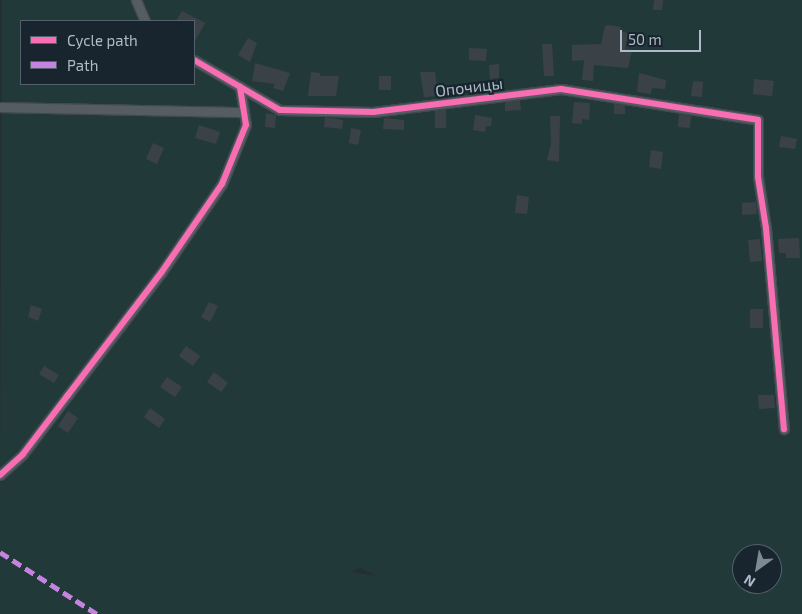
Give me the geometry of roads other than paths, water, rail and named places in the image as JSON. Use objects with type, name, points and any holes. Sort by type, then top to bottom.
[{"type":"street","points":[[136,0],[145,20]]},
{"type":"street","name":"Опочицы","points":[[195,61],[280,110],[372,112],[561,89],[738,114],[758,120],[758,177],[766,228],[784,429]]},
{"type":"street","points":[[0,475],[23,454],[74,388],[161,273],[222,184],[246,125],[240,86]]},
{"type":"street","points":[[0,107],[243,112]]}]
